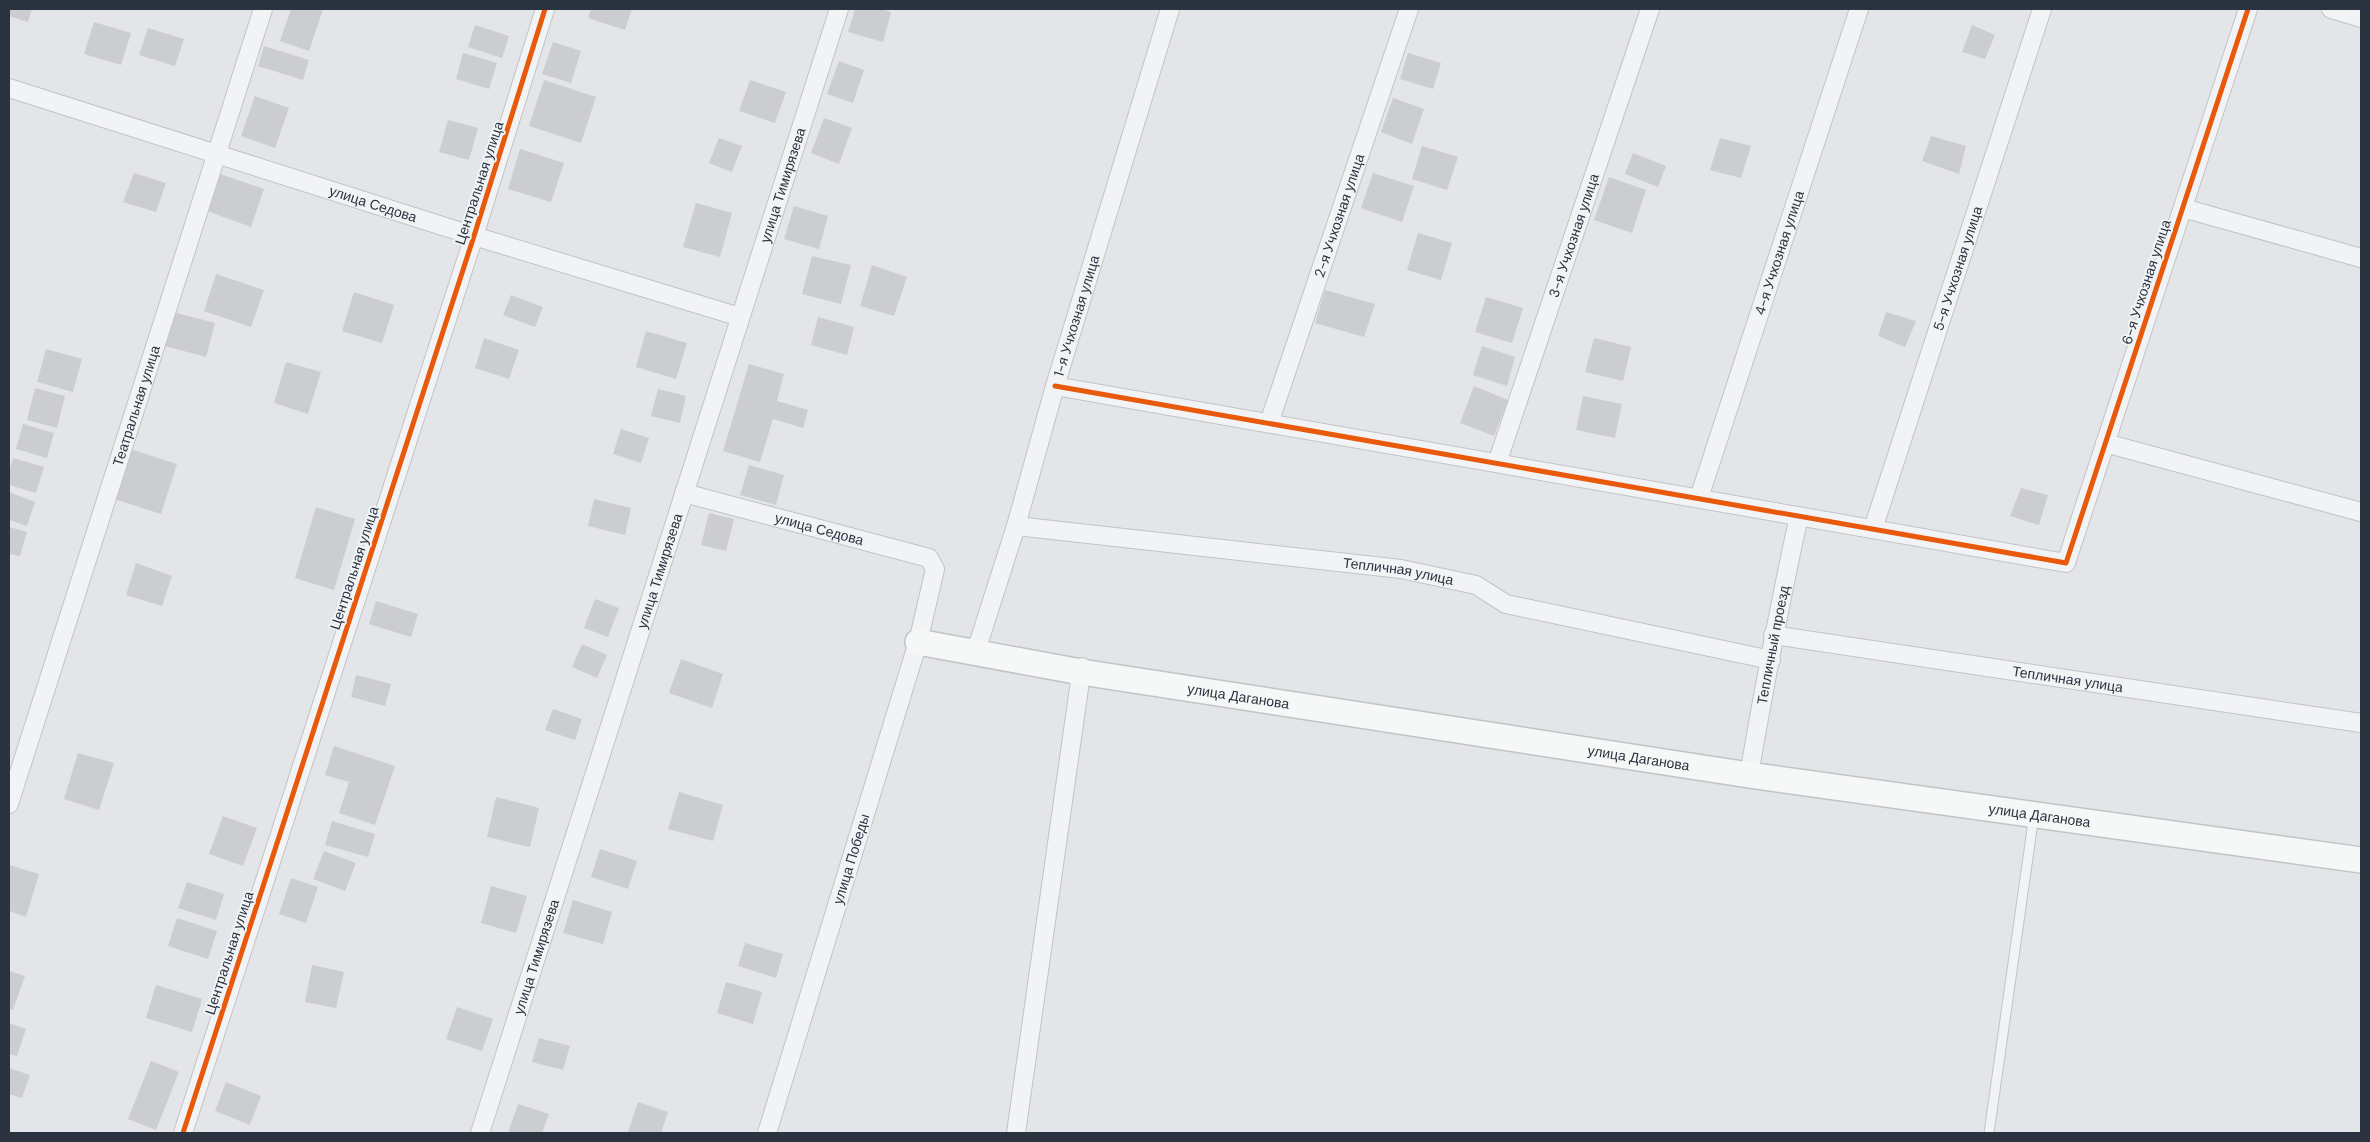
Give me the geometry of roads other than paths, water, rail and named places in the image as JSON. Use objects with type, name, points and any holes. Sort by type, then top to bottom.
[{"type":"main road","name":"улица Даганова","points":[[919,639],[1082,669],[1749,772],[2034,815],[2361,860]]},
{"type":"main road","name":"улица Даганова","points":[[1749,772],[2361,855]]},
{"type":"street","name":"Театральная улица","points":[[9,804],[263,9]]},
{"type":"street","name":"Центральная улица","points":[[183,1133],[474,236],[545,9]]},
{"type":"street","name":"улица Тимирязева","points":[[480,1133],[839,9]]},
{"type":"street","name":"1-я Учхозная улица","points":[[977,649],[1016,526],[1055,386],[1170,9]]},
{"type":"street","name":"2-я Учхозная улица","points":[[1269,423],[1408,9]]},
{"type":"street","name":"3-я Учхозная улица","points":[[1497,463],[1650,9]]},
{"type":"street","name":"4-я Учхозная улица","points":[[1699,498],[1859,9]]},
{"type":"street","name":"5-я Учхозная улица","points":[[1873,529],[2042,9]]},
{"type":"street","name":"6-я Учхозная улица","points":[[1873,529],[2066,563],[2248,9]]},
{"type":"street","points":[[2331,9],[2361,18]]},
{"type":"street","name":"улица Седова","points":[[9,88],[474,236],[740,317]]},
{"type":"street","points":[[2182,208],[2361,258]]},
{"type":"street","points":[[1055,386],[1873,529]]},
{"type":"street","points":[[2104,443],[2361,512]]},
{"type":"street","name":"улица Седова","points":[[684,493],[929,558],[935,569],[932,584]]},
{"type":"street","name":"Тепличный проезд","points":[[1749,772],[1771,660],[1773,635],[1799,516]]},
{"type":"street","name":"Тепличная улица","points":[[1016,526],[1401,568],[1476,585],[1506,604],[1771,660]]},
{"type":"street","name":"улица Победы","points":[[767,1133],[919,639],[932,584]]},
{"type":"street","name":"Тепличная улица","points":[[1773,635],[2361,723]]},
{"type":"street","points":[[1016,1133],[1082,669]]},
{"type":"lane","points":[[1989,1133],[2034,815]]}]
